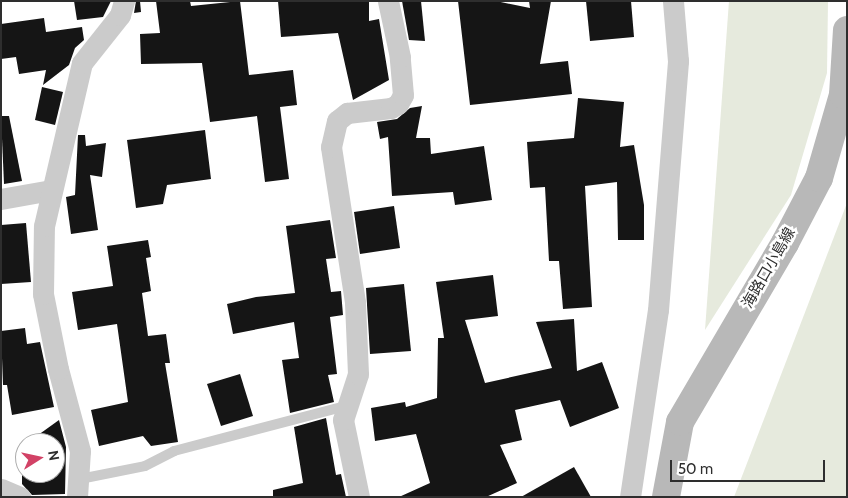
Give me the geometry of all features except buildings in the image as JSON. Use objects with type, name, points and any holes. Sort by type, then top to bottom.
[{"type":"main road","name":"海路口小島線","points":[[666,497],[680,422],[785,243],[819,178],[843,95],[847,30]]},
{"type":"street","points":[[78,488],[80,451],[58,369],[44,294],[44,226],[50,190],[82,63],[120,15],[124,1]]},
{"type":"street","points":[[359,497],[343,420],[358,374],[355,302],[331,147],[332,133],[336,121],[347,113],[391,108],[398,104],[403,95],[400,57],[388,1]]},
{"type":"street","points":[[630,497],[658,310],[678,61],[673,1]]},
{"type":"street","points":[[1,199],[50,190]]},
{"type":"street","points":[[1,489],[20,497]]},
{"type":"lane","points":[[78,488],[145,466],[174,452],[348,406]]},
{"type":"shaded area","points":[[729,1],[828,1],[827,73],[791,195],[705,330]]},
{"type":"shaded area","points":[[847,203],[847,497],[734,497]]}]
